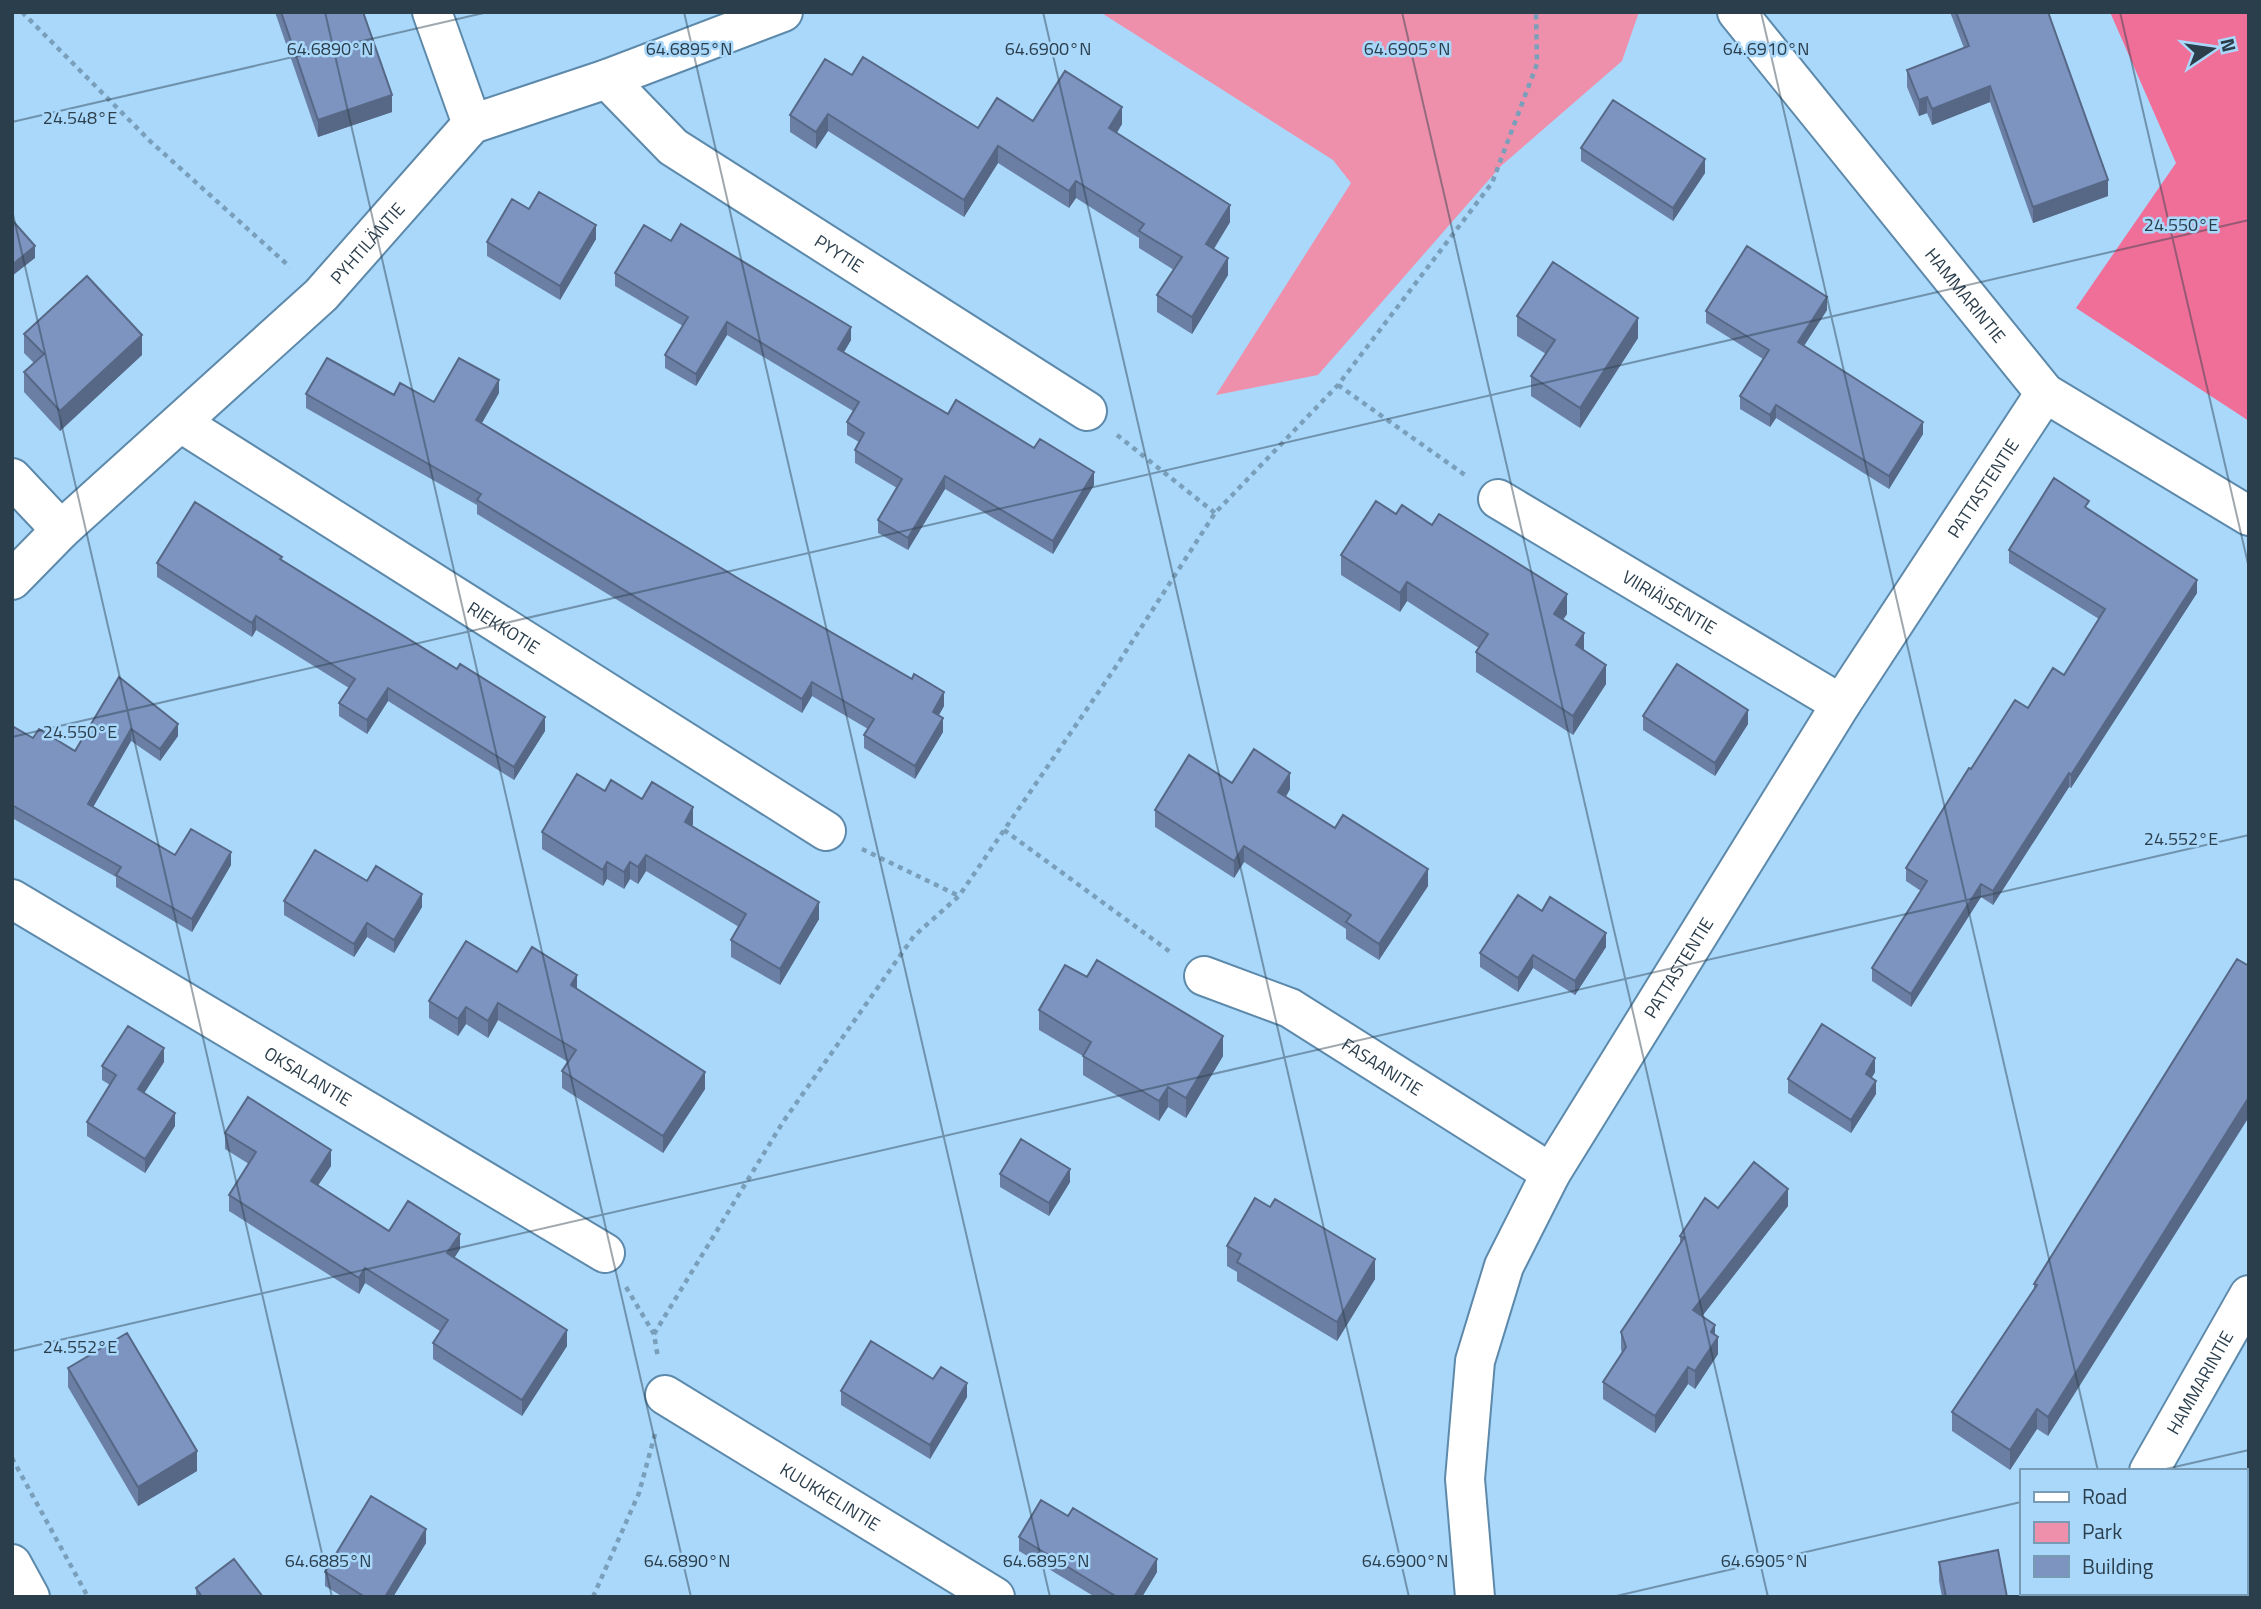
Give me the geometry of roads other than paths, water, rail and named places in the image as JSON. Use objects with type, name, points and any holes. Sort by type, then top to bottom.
[{"type":"street","points":[[432,12],[472,124],[607,79],[783,12]]},
{"type":"street","name":"HAMMARINTIE","points":[[1737,12],[2045,393],[2249,516]]},
{"type":"street","name":"PYYTIE","points":[[607,79],[673,147],[1087,411]]},
{"type":"street","name":"PYHTILÄNTIE","points":[[12,580],[61,530],[321,295],[472,124]]},
{"type":"street","name":"PATTASTENTIE","points":[[1475,1597],[1465,1479],[1475,1361],[1504,1266],[1551,1173],[1841,704],[2045,393]]},
{"type":"street","name":"RIEKKOTIE","points":[[181,423],[826,831]]},
{"type":"street","points":[[12,478],[61,530]]},
{"type":"street","name":"VIIRIÄISENTIE","points":[[1498,499],[1841,704]]},
{"type":"street","name":"OKSALANTIE","points":[[12,899],[605,1253]]},
{"type":"street","name":"FASAANITIE","points":[[1204,976],[1290,1008],[1551,1173]]},
{"type":"street","name":"HAMMARINTIE","points":[[2151,1469],[2249,1295]]},
{"type":"street","name":"KUUKKELINTIE","points":[[666,1395],[995,1597]]},
{"type":"street","points":[[12,1564],[30,1597]]}]
